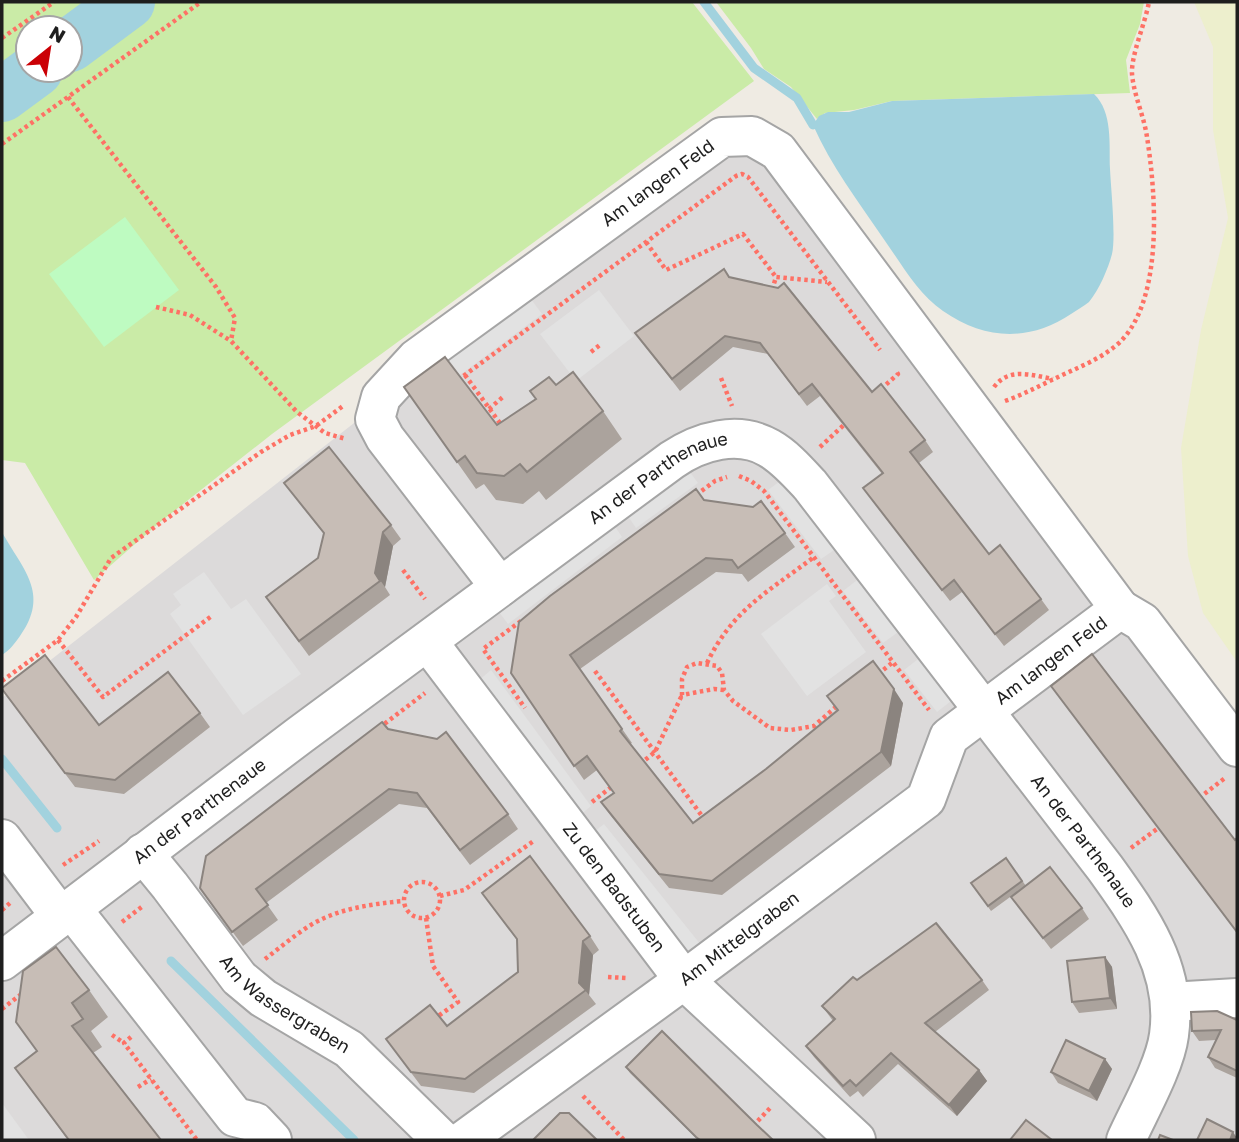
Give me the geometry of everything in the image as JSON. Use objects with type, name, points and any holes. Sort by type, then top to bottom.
[{"type":"street","name":"Am langen Feld","points":[[500,587],[385,438],[376,419],[381,397],[416,359],[722,137],[752,136],[778,151],[982,414],[1120,609],[1142,622],[1232,762]]},
{"type":"street","name":"An der Parthenaue","points":[[2,961],[300,735],[430,625],[500,587],[672,460],[702,443],[738,438],[769,448],[795,469],[856,544],[1105,868],[1155,944],[1170,1002],[1169,1037],[1161,1063],[1126,1140]]},
{"type":"street","name":"Am langen Feld","points":[[983,712],[1120,609]]},
{"type":"street","name":"Zu den Badstuben","points":[[430,625],[573,805],[684,980],[856,1140]]},
{"type":"street","points":[[950,737],[983,712]]},
{"type":"street","name":"Am Mittelgraben","points":[[464,1140],[926,799],[950,737]]},
{"type":"street","points":[[2,838],[66,913],[96,940],[235,1117],[255,1122],[272,1140]]},
{"type":"street","name":"Am Wassergraben","points":[[143,853],[239,978],[263,998],[349,1049],[442,1140]]},
{"type":"street","points":[[1170,1002],[1237,998]]},
{"type":"path","points":[[2,38],[54,2]]},
{"type":"path","points":[[2,144],[201,2]]},
{"type":"path","points":[[982,414],[1105,354],[1119,342],[1137,317],[1149,276],[1153,238],[1151,163],[1147,133],[1132,73],[1134,55],[1146,21],[1149,2]]},
{"type":"path","points":[[68,97],[216,287],[235,318],[231,341]]},
{"type":"path","points":[[455,383],[742,174],[748,177],[882,353]]},
{"type":"path","points":[[646,242],[666,270],[743,234],[776,277],[827,282]]},
{"type":"path","points":[[771,292],[776,277]]},
{"type":"path","points":[[156,307],[190,315],[231,341],[297,412],[326,433],[349,440]]},
{"type":"path","points":[[591,352],[601,344]]},
{"type":"path","points":[[890,363],[906,385]]},
{"type":"path","points":[[982,414],[995,385],[1002,377],[1018,373],[1054,379]]},
{"type":"path","points":[[878,392],[898,374]]},
{"type":"path","points":[[465,375],[505,430]]},
{"type":"path","points":[[2,681],[58,639],[76,617],[111,558],[261,452],[289,435],[316,426],[372,384],[392,383]]},
{"type":"path","points":[[489,409],[504,396]]},
{"type":"path","points":[[795,469],[848,420]]},
{"type":"path","points":[[692,497],[715,481],[726,477],[738,476],[751,481],[764,491],[950,737]]},
{"type":"path","points":[[707,663],[718,642],[741,611],[814,557]]},
{"type":"path","points":[[402,570],[430,625]]},
{"type":"path","points":[[58,639],[103,697],[213,615]]},
{"type":"path","points":[[526,618],[483,649],[530,715]]},
{"type":"path","points":[[634,769],[656,752],[682,695],[682,679],[687,667],[697,663],[717,666],[722,673],[724,690],[748,714],[770,728],[791,730],[814,726],[840,703]]},
{"type":"path","points":[[871,679],[892,663]]},
{"type":"path","points":[[595,671],[708,823]]},
{"type":"path","points":[[372,734],[433,688]]},
{"type":"path","points":[[682,695],[713,689],[724,690]]},
{"type":"path","points":[[1193,802],[1232,762]]},
{"type":"path","points":[[440,896],[464,890],[573,805],[592,802],[624,777]]},
{"type":"path","points":[[1105,868],[1171,818]]},
{"type":"path","points":[[419,882],[432,885],[440,896],[438,910],[426,918],[413,916],[403,901],[408,888],[419,882]]},
{"type":"path","points":[[96,940],[170,886]]},
{"type":"path","points":[[239,978],[313,924],[366,905],[403,901]]},
{"type":"path","points":[[425,1024],[458,1002],[433,966],[426,918]]},
{"type":"path","points":[[2,1009],[35,984]]},
{"type":"path","points":[[112,1035],[124,1043]]},
{"type":"path","points":[[559,1070],[624,1140]]},
{"type":"path","points":[[138,1087],[151,1079]]},
{"type":"path","points":[[748,1131],[793,1083]]},
{"type":"shaded area","points":[[767,156],[1237,730],[1237,1140],[2,1140],[2,698],[427,366],[719,157]]},
{"type":"shaded area","points":[[599,290],[634,336],[576,381],[540,334]]},
{"type":"shaded area","points":[[528,295],[542,314],[460,375],[446,356]]},
{"type":"shaded area","points":[[687,468],[698,483],[636,528],[625,512]]},
{"type":"shaded area","points":[[787,476],[840,546],[821,559],[768,490]]},
{"type":"shaded area","points":[[612,522],[622,537],[508,624],[496,608]]},
{"type":"shaded area","points":[[204,572],[231,609],[246,599],[301,674],[243,715],[170,614],[181,605],[173,594]]},
{"type":"shaded area","points":[[861,577],[901,630],[883,643],[843,591]]},
{"type":"shaded area","points":[[827,584],[836,596],[829,601],[866,652],[807,696],[761,634]]},
{"type":"shaded area","points":[[922,656],[955,698],[937,712],[904,670]]},
{"type":"shaded area","points":[[491,670],[591,806],[574,820],[471,687]]},
{"type":"shaded area","points":[[604,824],[705,950],[686,966],[585,839]]},
{"type":"shaded area","points":[[2,1103],[29,1140],[2,1140]]},
{"type":"green space","points":[[2,2],[111,2],[84,22],[84,14],[14,14],[14,72],[2,81]]},
{"type":"green space","points":[[148,2],[692,2],[754,81],[272,434],[159,523],[94,580],[25,463],[2,460],[2,110],[37,84],[84,84],[84,50]]},
{"type":"green space","points":[[716,2],[1144,2],[1140,24],[1126,60],[1130,93],[892,101],[854,110],[825,113],[817,119],[791,87],[764,69]]},
{"type":"green space","points":[[1194,2],[1237,2],[1237,662],[1203,613],[1188,556],[1181,448],[1201,330],[1228,218],[1213,130],[1213,47]]},
{"type":"green space","points":[[125,217],[179,290],[104,347],[49,274]]},
{"type":"water","points":[[1094,94],[1104,110],[1109,129],[1113,225],[1110,260],[1100,285],[1089,302],[1055,323],[1023,333],[1007,334],[975,328],[943,311],[925,296],[845,183],[813,125],[819,116],[828,112],[849,112],[892,101]]},
{"type":"water","points":[[2,532],[30,582],[33,607],[20,636],[2,655]]},
{"type":"building","points":[[724,269],[729,277],[778,288],[784,283],[872,392],[881,384],[925,440],[910,452],[989,554],[1000,545],[1041,599],[995,634],[954,580],[942,590],[863,488],[883,473],[812,384],[799,394],[760,343],[725,336],[672,379],[635,333]]},
{"type":"building","points":[[445,357],[497,425],[536,399],[530,391],[549,377],[556,385],[573,372],[603,411],[527,472],[520,464],[504,476],[477,473],[465,456],[457,462],[404,387]]},
{"type":"building","points":[[329,447],[391,525],[383,532],[375,573],[380,581],[299,641],[266,597],[318,558],[324,533],[284,483]]},
{"type":"building","points":[[696,489],[704,500],[753,507],[761,501],[785,533],[738,568],[732,560],[706,558],[570,655],[622,729],[620,731],[693,823],[766,769],[838,710],[827,696],[873,661],[894,689],[881,752],[712,881],[659,874],[601,802],[614,793],[587,756],[574,766],[511,673],[519,622],[550,596]]},
{"type":"building","points":[[1092,654],[1235,840],[1237,838],[1237,932],[1051,686]]},
{"type":"building","points":[[45,655],[99,725],[168,672],[200,713],[115,780],[65,773],[2,689]]},
{"type":"building","points":[[382,722],[388,729],[437,739],[446,732],[508,814],[460,850],[417,793],[389,789],[256,889],[268,905],[232,932],[200,888],[206,856]]},
{"type":"building","points":[[530,856],[590,936],[583,941],[579,983],[586,990],[465,1079],[411,1072],[386,1039],[430,1005],[447,1026],[518,972],[517,939],[482,893]]},
{"type":"building","points":[[1006,858],[1022,881],[988,906],[971,883]]},
{"type":"building","points":[[1050,867],[1082,908],[1043,938],[1011,897]]},
{"type":"building","points":[[936,923],[982,980],[925,1023],[979,1070],[949,1105],[891,1053],[856,1086],[850,1080],[843,1086],[806,1046],[835,1019],[822,1006],[853,977],[857,980]]},
{"type":"building","points":[[56,947],[89,990],[72,1003],[83,1019],[72,1026],[161,1140],[69,1140],[15,1068],[37,1051],[16,1022],[23,971]]},
{"type":"building","points":[[1105,957],[1110,998],[1072,1002],[1067,961]]},
{"type":"building","points":[[1217,1011],[1237,1020],[1237,1071],[1208,1057],[1221,1030],[1192,1031],[1191,1012]]},
{"type":"building","points":[[662,1031],[773,1140],[700,1140],[696,1137],[626,1067]]},
{"type":"building","points":[[1066,1040],[1105,1059],[1089,1091],[1051,1072]]},
{"type":"building","points":[[560,1113],[569,1113],[597,1140],[533,1140]]},
{"type":"building","points":[[1207,1119],[1233,1132],[1230,1140],[1197,1140]]},
{"type":"building","points":[[1026,1120],[1052,1140],[1010,1140]]},
{"type":"building","points":[[1160,1135],[1173,1140],[1158,1140]]},
{"type":"waterway","points":[[84,35],[128,2]]},
{"type":"waterway","points":[[704,2],[754,68],[797,98],[813,125]]},
{"type":"waterway","points":[[2,95],[17,84]]},
{"type":"waterway","points":[[2,759],[57,828]]},
{"type":"waterway","points":[[171,961],[354,1140]]}]
